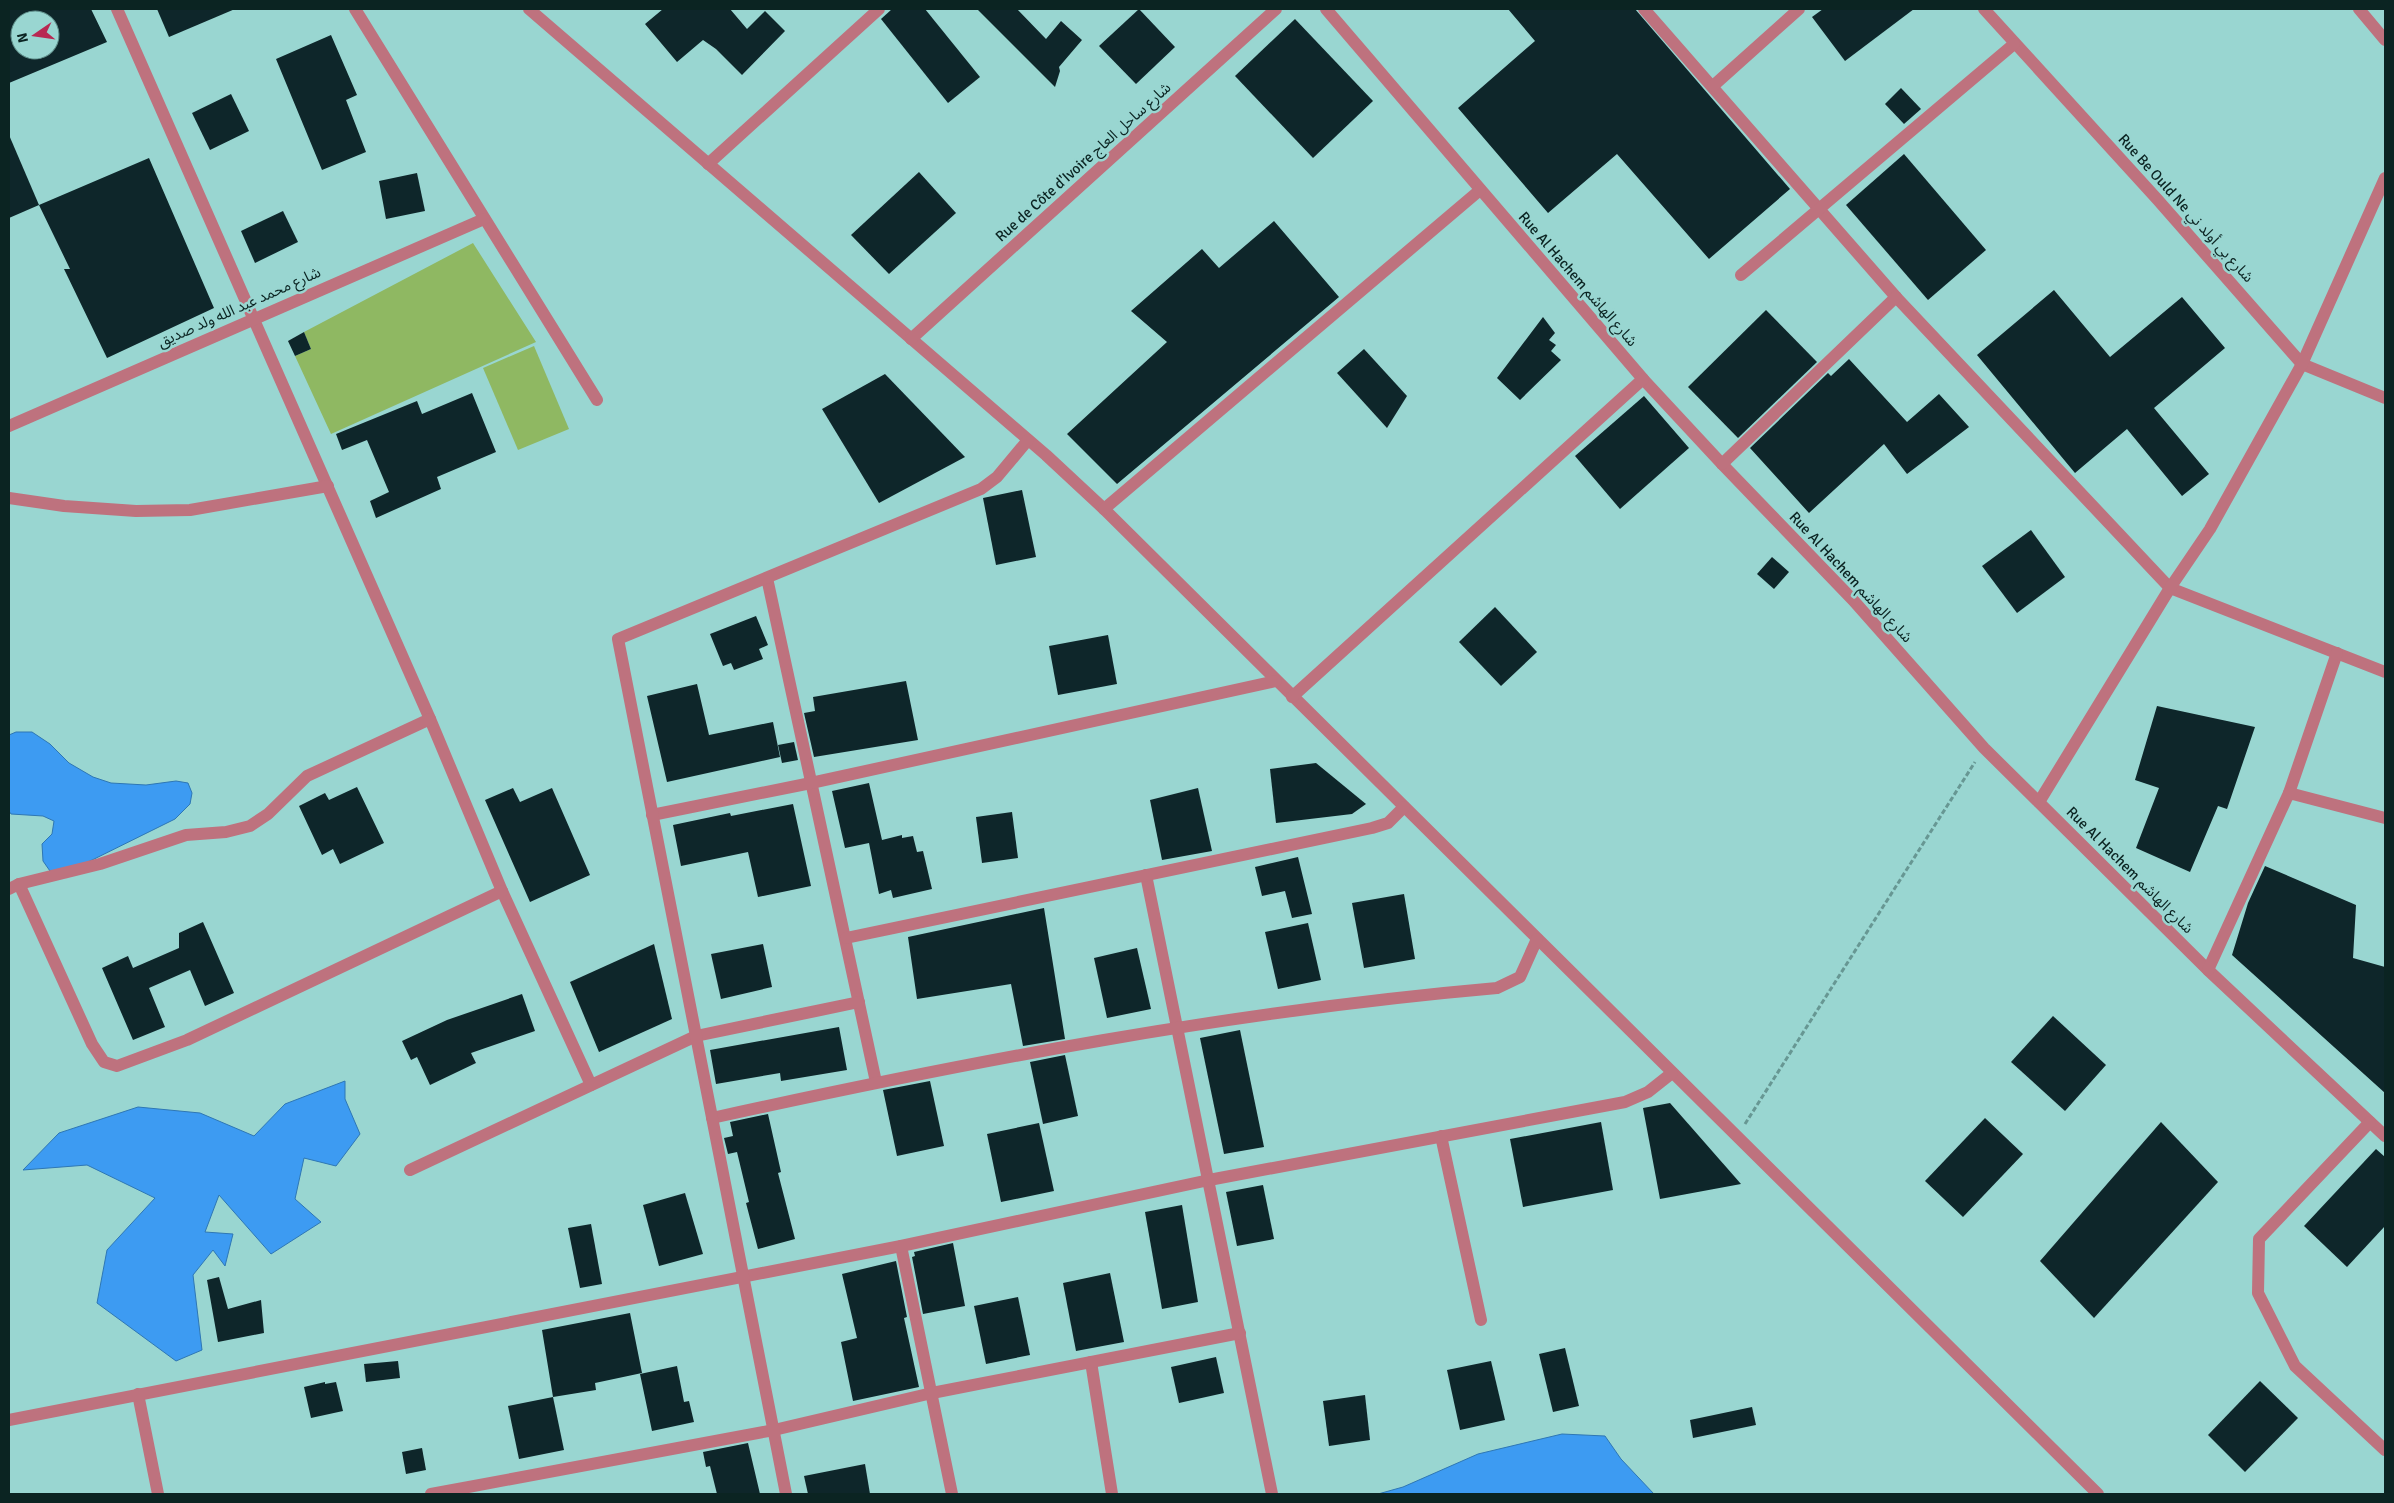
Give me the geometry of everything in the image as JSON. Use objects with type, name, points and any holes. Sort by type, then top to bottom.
[{"type":"street","points":[[117,9],[430,719],[502,891],[591,1085]]},
{"type":"street","points":[[355,9],[597,400]]},
{"type":"street","points":[[529,9],[1028,440],[1104,509],[2098,1494]]},
{"type":"street","points":[[708,164],[879,9]]},
{"type":"street","name":"Rue de Côte d'Ivoire شارع ساحل العاج","points":[[911,339],[1276,9]]},
{"type":"street","name":"Rue Al Hachem شارع الهاشم","points":[[1326,9],[1642,379],[1852,600],[1984,748],[2208,970],[2385,1136]]},
{"type":"street","points":[[1644,9],[1896,297],[2170,588],[2385,672]]},
{"type":"street","points":[[1713,86],[1799,9]]},
{"type":"street","name":"Rue Be Ould Ne شارع بي أولد ني","points":[[1984,9],[2014,44],[2158,199],[2302,364],[2385,398]]},
{"type":"street","points":[[2359,9],[2385,40]]},
{"type":"street","points":[[1741,276],[2014,44]]},
{"type":"street","points":[[2039,802],[2170,588],[2210,529],[2302,364],[2385,178]]},
{"type":"street","points":[[1104,509],[1480,190]]},
{"type":"street","name":"شارع محمد عبد الله ولد صديق","points":[[9,426],[484,218]]},
{"type":"street","points":[[1722,464],[1896,297]]},
{"type":"street","points":[[1292,696],[1642,379]]},
{"type":"street","points":[[786,1494],[618,640],[980,489],[997,477],[1028,440]]},
{"type":"street","points":[[9,498],[64,506],[118,510],[190,510],[328,486]]},
{"type":"street","points":[[767,578],[876,1082]]},
{"type":"street","points":[[2208,970],[2289,793],[2337,653]]},
{"type":"street","points":[[652,815],[810,783],[1276,681]]},
{"type":"street","points":[[430,719],[307,776],[268,814],[250,826],[226,832],[186,834],[100,864],[14,886],[92,1044],[104,1062],[117,1066],[187,1040],[502,891]]},
{"type":"street","points":[[2289,793],[2385,818]]},
{"type":"street","points":[[846,938],[1372,828],[1388,823],[1404,807]]},
{"type":"street","points":[[1146,875],[1272,1494]]},
{"type":"street","points":[[712,1118],[876,1082],[1177,1027],[1497,988],[1520,977],[1537,939]]},
{"type":"street","points":[[410,1170],[696,1036],[859,1002]]},
{"type":"street","points":[[9,1420],[902,1246],[1209,1180],[1625,1102],[1648,1092],[1672,1073]]},
{"type":"street","points":[[2370,1122],[2259,1239],[2258,1293],[2295,1366],[2385,1450]]},
{"type":"street","points":[[1441,1136],[1481,1320]]},
{"type":"street","points":[[902,1246],[952,1494]]},
{"type":"street","points":[[431,1494],[454,1492],[774,1430],[932,1393],[1240,1333]]},
{"type":"street","points":[[1090,1362],[1112,1494]]},
{"type":"street","points":[[138,1394],[158,1494]]},
{"type":"path","points":[[1737,1137],[1984,748]]},
{"type":"green space","points":[[473,243],[536,342],[331,434],[295,356],[311,349],[304,332]]},
{"type":"green space","points":[[534,346],[569,429],[518,450],[483,368]]},
{"type":"water","points":[[16,732],[32,732],[50,744],[69,763],[93,777],[111,783],[146,785],[176,781],[188,783],[192,793],[190,804],[175,819],[76,868],[50,871],[43,861],[42,844],[52,834],[54,821],[43,816],[11,814],[9,811],[9,735]]},
{"type":"water","points":[[345,1081],[345,1099],[360,1134],[336,1166],[304,1158],[295,1199],[321,1222],[271,1254],[219,1195],[205,1232],[233,1234],[225,1266],[213,1250],[193,1275],[202,1350],[176,1361],[97,1303],[107,1250],[155,1198],[87,1165],[23,1170],[59,1133],[138,1107],[200,1113],[254,1136],[285,1104]]},
{"type":"water","points":[[1562,1434],[1605,1436],[1621,1459],[1654,1494],[1378,1494],[1403,1487],[1478,1454]]},
{"type":"building","points":[[9,9],[91,9],[107,42],[9,83]]},
{"type":"building","points":[[157,9],[235,9],[169,37]]},
{"type":"building","points":[[663,9],[730,9],[747,29],[765,11],[785,31],[742,75],[716,49],[703,40],[677,62],[645,24]]},
{"type":"building","points":[[892,9],[925,9],[980,77],[948,103],[881,19]]},
{"type":"building","points":[[977,9],[1017,9],[1046,39],[1061,21],[1082,40],[1059,67],[1060,71],[1055,87]]},
{"type":"building","points":[[1139,9],[1175,47],[1136,84],[1099,46]]},
{"type":"building","points":[[1508,9],[1635,9],[1790,189],[1709,259],[1617,154],[1548,213],[1458,108],[1535,41]]},
{"type":"building","points":[[1823,9],[1914,9],[1845,61],[1812,17]]},
{"type":"building","points":[[1295,19],[1373,101],[1313,158],[1235,76]]},
{"type":"building","points":[[331,35],[357,95],[346,100],[366,152],[322,170],[276,59]]},
{"type":"building","points":[[1901,88],[1921,109],[1904,124],[1885,104]]},
{"type":"building","points":[[231,94],[249,131],[210,150],[192,113]]},
{"type":"building","points":[[9,135],[39,205],[9,218]]},
{"type":"building","points":[[1904,154],[1986,250],[1928,300],[1846,205]]},
{"type":"building","points":[[149,158],[214,308],[107,358],[64,269],[70,269],[39,205]]},
{"type":"building","points":[[919,172],[956,213],[889,274],[851,235]]},
{"type":"building","points":[[417,173],[425,211],[386,219],[379,181]]},
{"type":"building","points":[[283,211],[298,242],[255,263],[241,231]]},
{"type":"building","points":[[1274,221],[1339,297],[1117,484],[1067,434],[1167,342],[1131,311],[1202,249],[1219,268]]},
{"type":"building","points":[[2054,290],[2110,357],[2182,297],[2225,348],[2154,408],[2209,474],[2182,496],[2127,429],[2075,473],[1977,355]]},
{"type":"building","points":[[1766,310],[1817,362],[1738,438],[1688,387]]},
{"type":"building","points":[[1543,317],[1555,333],[1549,340],[1556,345],[1551,351],[1561,360],[1520,400],[1497,378]]},
{"type":"building","points":[[304,332],[311,349],[295,356],[288,341]]},
{"type":"building","points":[[1364,349],[1407,396],[1387,428],[1337,373]]},
{"type":"building","points":[[1849,359],[1907,422],[1939,394],[1969,427],[1907,474],[1884,444],[1809,513],[1750,448],[1828,373],[1831,376]]},
{"type":"building","points":[[885,374],[965,457],[879,503],[822,409]]},
{"type":"building","points":[[472,393],[496,452],[437,477],[441,489],[376,518],[370,501],[389,492],[367,440],[342,450],[336,434],[417,401],[422,414]]},
{"type":"building","points":[[1644,396],[1689,448],[1620,509],[1575,456]]},
{"type":"building","points":[[1022,490],[1036,557],[996,565],[983,498]]},
{"type":"building","points":[[2031,530],[2065,577],[2017,613],[1982,566]]},
{"type":"building","points":[[1772,557],[1789,572],[1774,589],[1757,574]]},
{"type":"building","points":[[1495,607],[1537,652],[1501,686],[1459,642]]},
{"type":"building","points":[[756,616],[768,645],[759,649],[763,659],[734,670],[731,663],[723,666],[710,634]]},
{"type":"building","points":[[1108,635],[1117,684],[1058,695],[1049,646]]},
{"type":"building","points":[[906,681],[918,740],[814,757],[804,713],[815,711],[813,697]]},
{"type":"building","points":[[697,684],[709,735],[773,722],[780,757],[667,782],[647,696]]},
{"type":"building","points":[[2157,706],[2255,727],[2227,809],[2218,806],[2190,872],[2136,848],[2159,788],[2135,780]]},
{"type":"building","points":[[794,742],[798,760],[782,763],[778,745]]},
{"type":"building","points":[[1316,763],[1366,804],[1352,814],[1276,823],[1270,769]]},
{"type":"building","points":[[869,783],[882,840],[902,835],[902,838],[913,836],[917,852],[923,851],[932,889],[893,898],[891,890],[879,894],[869,843],[845,848],[832,791]]},
{"type":"building","points":[[357,787],[384,843],[340,864],[333,849],[322,855],[299,806],[325,793],[329,800]]},
{"type":"building","points":[[513,788],[520,802],[552,788],[590,875],[530,902],[485,800]]},
{"type":"building","points":[[1198,788],[1212,851],[1162,860],[1150,800]]},
{"type":"building","points":[[793,804],[811,886],[758,897],[748,852],[681,866],[673,825],[730,813],[731,816]]},
{"type":"building","points":[[1012,812],[1018,858],[982,863],[976,817]]},
{"type":"building","points":[[1298,857],[1312,914],[1292,918],[1285,891],[1262,896],[1255,867]]},
{"type":"building","points":[[2265,866],[2356,905],[2353,958],[2385,967],[2385,1093],[2232,955],[2248,903]]},
{"type":"building","points":[[1404,894],[1415,959],[1364,968],[1352,903]]},
{"type":"building","points":[[1044,908],[1065,1039],[1023,1046],[1011,984],[917,999],[908,937]]},
{"type":"building","points":[[203,922],[234,993],[205,1006],[190,970],[149,988],[165,1027],[133,1040],[102,968],[128,956],[133,968],[179,948],[179,933]]},
{"type":"building","points":[[1308,923],[1321,980],[1278,989],[1265,932]]},
{"type":"building","points":[[654,944],[672,1019],[599,1052],[570,982]]},
{"type":"building","points":[[763,944],[772,987],[721,999],[711,954]]},
{"type":"building","points":[[1137,948],[1151,1009],[1107,1018],[1094,958]]},
{"type":"building","points":[[522,994],[535,1031],[471,1053],[476,1063],[430,1085],[417,1057],[411,1060],[402,1041],[447,1020]]},
{"type":"building","points":[[2053,1016],[2106,1065],[2065,1111],[2011,1062]]},
{"type":"building","points":[[839,1027],[847,1070],[781,1081],[780,1073],[716,1084],[710,1050]]},
{"type":"building","points":[[1240,1030],[1264,1147],[1224,1154],[1200,1038]]},
{"type":"building","points":[[1065,1055],[1078,1116],[1043,1124],[1030,1062]]},
{"type":"building","points":[[930,1081],[944,1146],[897,1156],[883,1090]]},
{"type":"building","points":[[1670,1103],[1741,1184],[1660,1199],[1643,1108]]},
{"type":"building","points":[[768,1114],[781,1172],[778,1173],[795,1239],[758,1249],[746,1203],[749,1202],[737,1152],[728,1154],[724,1138],[733,1136],[730,1122]]},
{"type":"building","points":[[1985,1118],[2023,1154],[1963,1217],[1925,1181]]},
{"type":"building","points":[[1601,1122],[1613,1190],[1523,1207],[1510,1139]]},
{"type":"building","points":[[2161,1122],[2218,1182],[2094,1318],[2040,1261]]},
{"type":"building","points":[[1039,1123],[1054,1191],[1001,1202],[987,1134]]},
{"type":"building","points":[[2376,1149],[2385,1157],[2385,1226],[2347,1267],[2304,1226]]},
{"type":"building","points":[[1263,1185],[1274,1239],[1237,1246],[1226,1192]]},
{"type":"building","points":[[685,1193],[703,1254],[659,1266],[643,1205]]},
{"type":"building","points":[[1182,1205],[1198,1302],[1162,1309],[1145,1212]]},
{"type":"building","points":[[591,1224],[602,1284],[580,1288],[568,1228]]},
{"type":"building","points":[[953,1243],[965,1306],[923,1314],[912,1257],[915,1256],[914,1252]]},
{"type":"building","points":[[896,1261],[907,1317],[904,1318],[919,1387],[853,1401],[841,1342],[857,1338],[842,1274]]},
{"type":"building","points":[[1110,1273],[1124,1342],[1076,1351],[1063,1283]]},
{"type":"building","points":[[219,1277],[228,1309],[261,1300],[264,1333],[218,1342],[207,1280]]},
{"type":"building","points":[[1018,1297],[1030,1355],[986,1364],[974,1306]]},
{"type":"building","points":[[630,1313],[642,1373],[595,1383],[596,1390],[553,1397],[542,1330]]},
{"type":"building","points":[[1565,1348],[1579,1406],[1553,1412],[1539,1354]]},
{"type":"building","points":[[1216,1357],[1224,1393],[1179,1403],[1171,1367]]},
{"type":"building","points":[[398,1361],[400,1378],[366,1382],[364,1364]]},
{"type":"building","points":[[1491,1361],[1505,1420],[1460,1430],[1447,1370]]},
{"type":"building","points":[[677,1366],[684,1402],[689,1401],[694,1422],[652,1431],[640,1374]]},
{"type":"building","points":[[2260,1381],[2298,1418],[2245,1472],[2208,1435]]},
{"type":"building","points":[[325,1382],[325,1384],[336,1382],[343,1411],[311,1418],[304,1387]]},
{"type":"building","points":[[1365,1395],[1370,1440],[1329,1446],[1323,1401]]},
{"type":"building","points":[[553,1397],[564,1450],[519,1459],[508,1406]]},
{"type":"building","points":[[1752,1407],[1756,1425],[1693,1438],[1690,1420]]},
{"type":"building","points":[[748,1443],[760,1494],[717,1494],[710,1466],[706,1467],[703,1452]]},
{"type":"building","points":[[422,1448],[426,1470],[406,1474],[402,1452]]},
{"type":"building","points":[[865,1464],[870,1494],[808,1494],[804,1476]]}]
